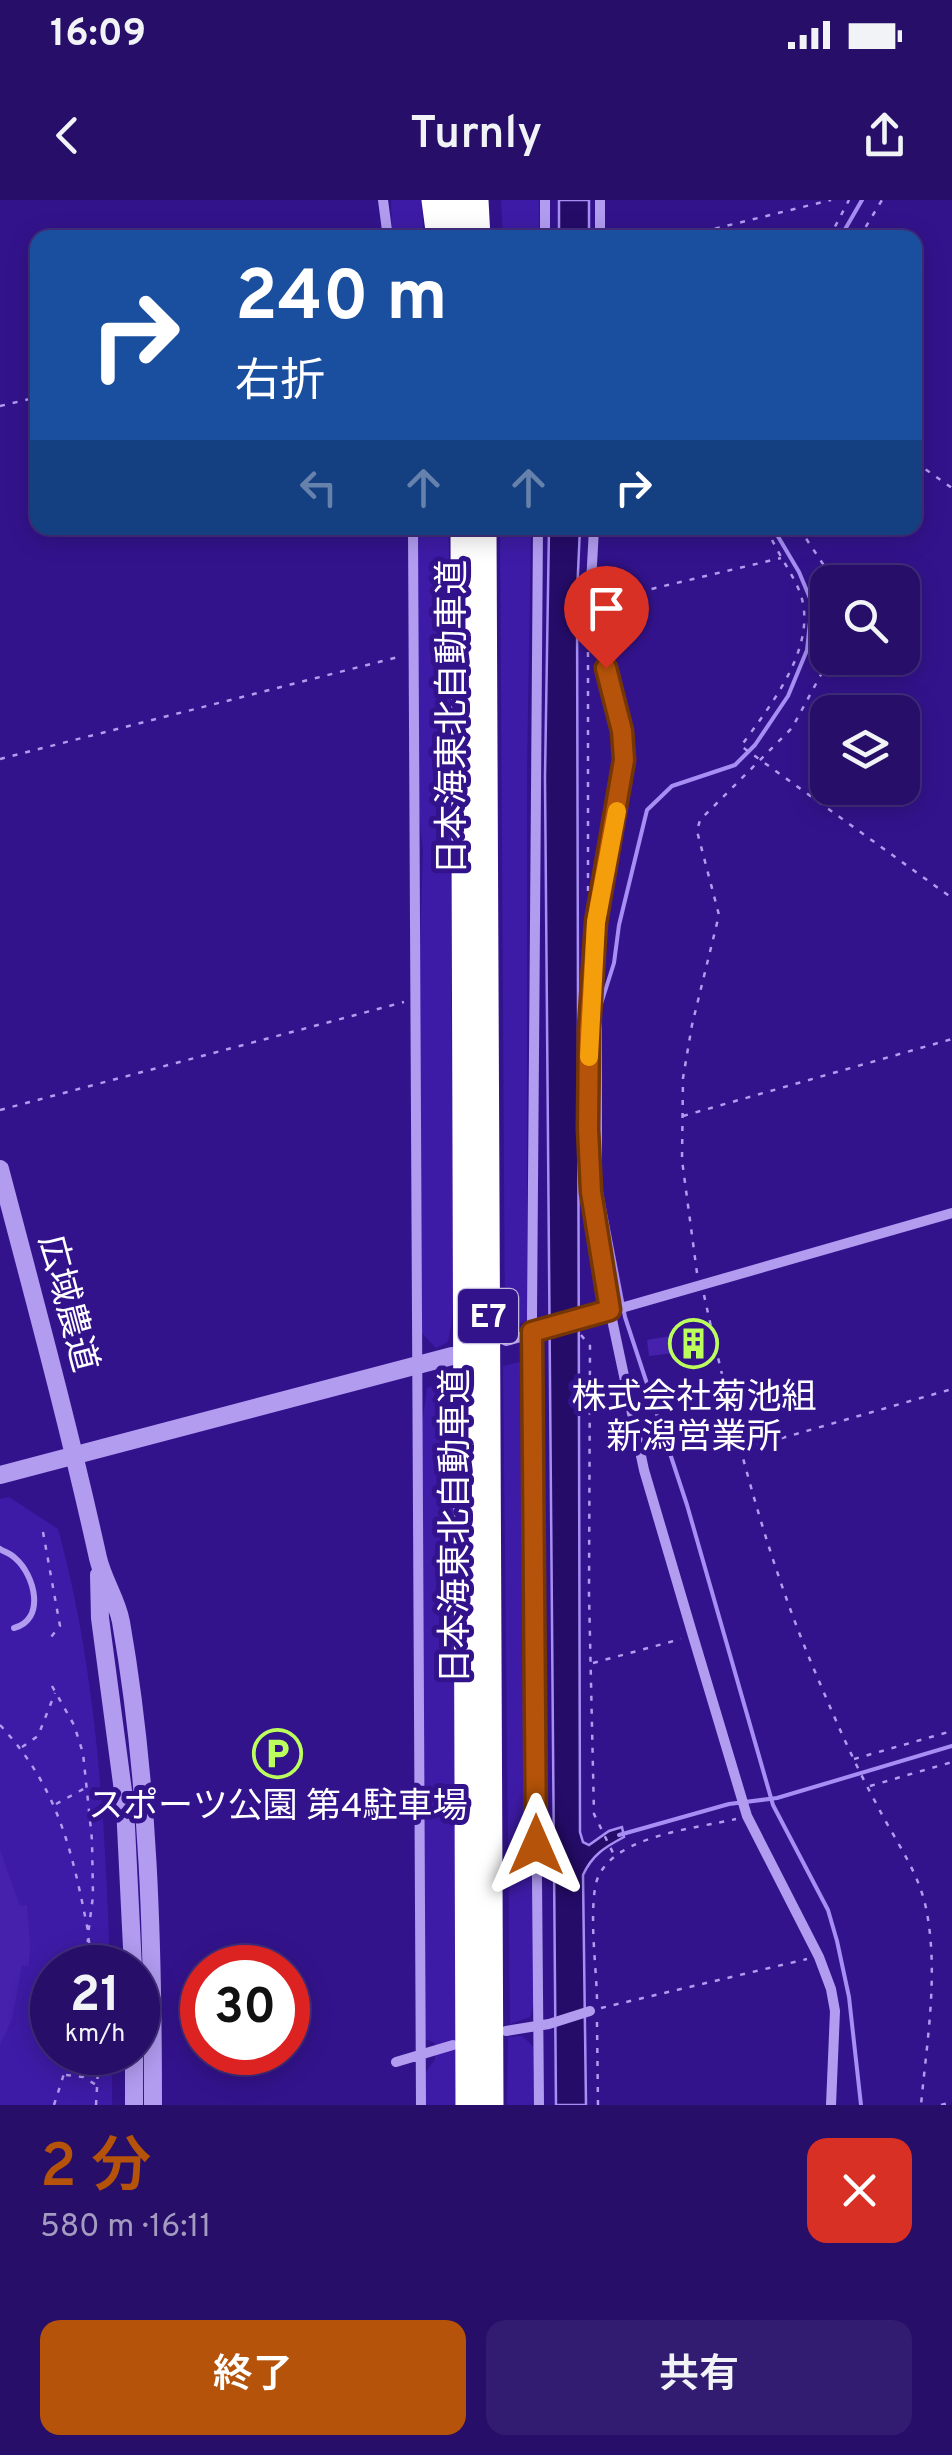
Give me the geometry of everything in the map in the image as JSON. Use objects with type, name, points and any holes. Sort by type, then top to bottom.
[{"type":"highway","points":[[434,200],[438,230]]},
{"type":"highway","points":[[452,200],[454,230]]},
{"type":"highway","points":[[476,200],[478,230]]},
{"type":"highway","points":[[486,200],[486,230]]},
{"type":"highway","name":"日本海東北自動車道","points":[[463,535],[468,2105]]},
{"type":"highway","name":"日本海東北自動車道","points":[[484,535],[491,2105]]},
{"type":"street","points":[[384,200],[387,230]]},
{"type":"street","points":[[545,200],[545,230]]},
{"type":"street","points":[[600,200],[600,230]]},
{"type":"street","points":[[413,535],[420,2105]]},
{"type":"street","points":[[538,535],[534,1332],[544,2024],[539,2105]]},
{"type":"street","points":[[594,535],[590,602],[622,731],[624,760],[596,922],[589,1029],[591,1192],[644,1470],[692,1636],[747,1814],[819,1956],[835,2010],[831,2105]]},
{"type":"street","name":"広域農道","points":[[0,1169],[76,1454],[99,1564]]},
{"type":"street","points":[[506,1341],[952,1214]]},
{"type":"street","points":[[0,1475],[452,1356]]},
{"type":"street","points":[[99,1564],[100,1618],[125,1806],[132,1945]]},
{"type":"street","points":[[99,1564],[120,1616],[144,1804],[153,2105]]},
{"type":"street","points":[[506,2031],[593,2010]]},
{"type":"street","points":[[396,2062],[453,2045]]},
{"type":"street","points":[[134,2075],[134,2105]]},
{"type":"lane","points":[[0,1550],[16,1559],[25,1572],[36,1604],[32,1617],[14,1628]]},
{"type":"path","points":[[709,230],[831,200]]},
{"type":"path","points":[[833,230],[849,200]]},
{"type":"path","points":[[864,230],[882,200]]},
{"type":"path","points":[[0,406],[30,399]]},
{"type":"path","points":[[922,467],[952,488]]},
{"type":"path","points":[[770,535],[801,593],[803,624],[798,656],[780,692],[741,746],[952,898]]},
{"type":"path","points":[[804,535],[823,565]]},
{"type":"path","points":[[590,602],[614,600],[781,558]]},
{"type":"path","points":[[588,641],[588,893],[596,922]]},
{"type":"path","points":[[0,760],[414,654]]},
{"type":"path","points":[[821,675],[792,728],[700,820],[697,831],[719,916],[686,1055],[682,1160],[693,1250],[730,1420],[791,1618],[864,1780],[913,1869],[927,1913],[931,1982],[921,2105]]},
{"type":"path","points":[[0,1110],[417,998]]},
{"type":"path","points":[[682,1116],[952,1039]]},
{"type":"path","points":[[583,1337],[590,1346],[594,1814],[612,1852]]},
{"type":"path","points":[[742,1450],[952,1389]]},
{"type":"path","points":[[43,1532],[60,1626],[51,1637]]},
{"type":"path","points":[[592,1663],[692,1636]]},
{"type":"path","points":[[52,1686],[74,1725],[83,1752],[93,1896],[87,1945]]},
{"type":"path","points":[[20,1748],[38,1736],[56,1694]]},
{"type":"path","points":[[0,1725],[20,1748],[54,1805],[74,1861],[90,1945]]},
{"type":"path","points":[[854,1759],[952,1731]]},
{"type":"path","points":[[868,1786],[952,1762]]},
{"type":"path","points":[[54,1805],[87,1787]]},
{"type":"path","points":[[598,2105],[593,2010],[598,1876],[612,1852],[747,1814]]},
{"type":"path","points":[[593,2010],[819,1956]]},
{"type":"path","points":[[54,2105],[64,2075]]},
{"type":"path","points":[[70,2075],[98,2086]]},
{"type":"path","points":[[96,2105],[98,2075]]},
{"type":"path","points":[[941,2105],[952,2102]]},
{"type":"shaded area","points":[[391,200],[421,200],[423,230],[392,230]]},
{"type":"shaded area","points":[[501,200],[539,200],[539,230],[503,230]]},
{"type":"shaded area","points":[[559,200],[589,200],[589,230],[559,230]]},
{"type":"shaded area","points":[[417,535],[448,535],[453,1313],[448,1342],[436,1348],[422,1333],[419,978],[423,851],[418,805]]},
{"type":"shaded area","points":[[500,535],[531,535],[527,1320],[505,1331]]},
{"type":"shaded area","points":[[549,535],[580,535],[580,1832],[583,1842],[589,1845],[622,1827],[624,1837],[600,1852],[583,1875],[586,2105],[556,2105],[545,777]]},
{"type":"shaded area","points":[[519,1362],[530,1376],[536,1996],[530,2017],[510,2024],[503,1366]]},
{"type":"shaded area","points":[[449,1383],[453,1393],[456,2105],[417,2105],[417,2083],[435,2060],[435,2043],[416,2035],[422,1424],[427,1388]]},
{"type":"shaded area","points":[[9,1497],[58,1529],[90,1691],[105,1857],[109,1945],[30,1945],[30,2075],[112,2075],[112,2105],[0,2105],[0,1499]]},
{"type":"shaded area","points":[[522,2036],[535,2048],[536,2105],[507,2105],[508,2037]]},
{"type":"building","points":[[706,1330],[709,1353],[683,1358],[682,1352],[649,1356],[647,1340]]},
{"type":"building","points":[[0,1850],[20,1906],[27,1905],[30,1943],[29,1966],[22,1966],[12,2019],[0,2045]]},
{"type":"waterway","points":[[845,230],[862,200]]},
{"type":"waterway","points":[[777,535],[812,603],[807,650],[788,696],[755,745],[735,765],[672,786],[647,810],[619,925],[614,963],[600,1007],[600,1187],[625,1317],[687,1505],[773,1805],[828,1910],[837,1941],[849,1997],[861,2105]]},
{"type":"waterway","points":[[619,1835],[729,1804],[777,1798],[952,1746]]},
{"type":"slow traffic","points":[[589,1057],[596,922],[617,811]]},
{"type":"place","name":"株式会社菊池組 新潟営業所","points":[[694,1344]]},
{"type":"place","name":"スポーツ公園 第4駐車場","points":[[278,1753]]},
{"type":"route","points":[[536,1845],[532,1332],[610,1310],[591,1192],[588,1129],[592,962],[624,760],[622,731],[606,668]]}]
